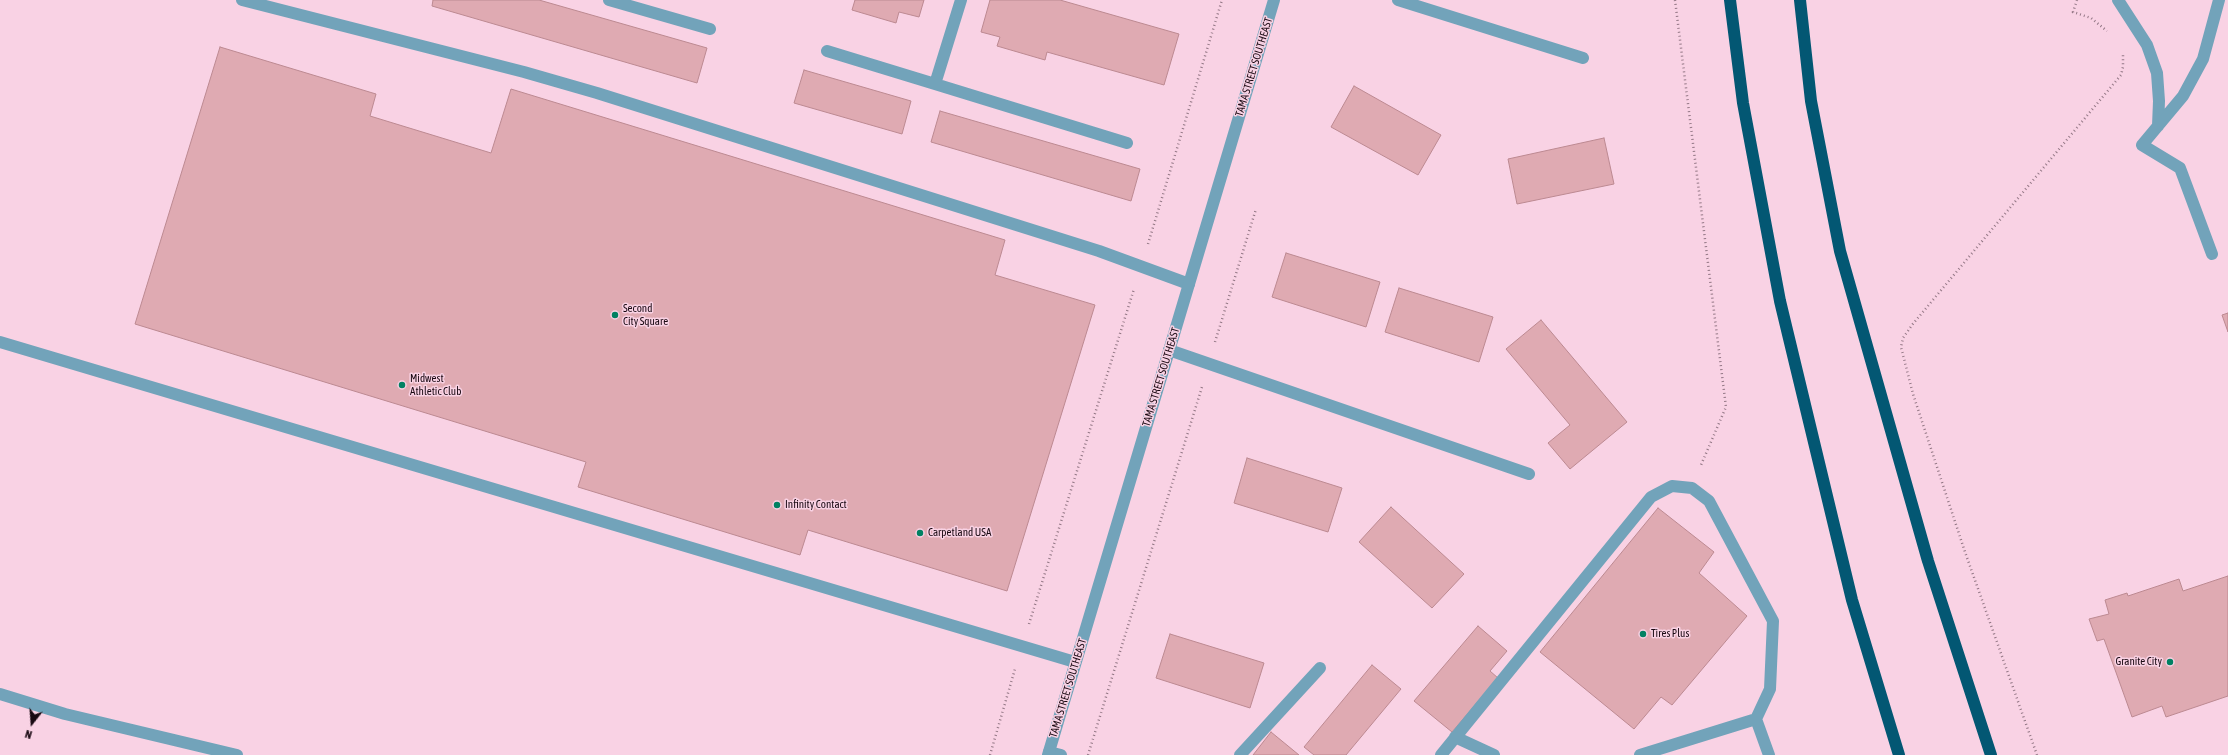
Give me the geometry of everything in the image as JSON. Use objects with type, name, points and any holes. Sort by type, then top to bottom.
[{"type":"highway","points":[[1730,0],[1743,103],[1780,301],[1852,600],[1899,755]]},
{"type":"highway","points":[[1800,0],[1811,101],[1840,251],[1928,561],[1991,755]]},
{"type":"street","points":[[242,0],[524,72],[597,93],[1099,251],[1189,284]]},
{"type":"street","points":[[608,0],[710,29]]},
{"type":"street","points":[[935,84],[961,0]]},
{"type":"street","name":"TAMA STREET SOUTHEAST","points":[[1052,754],[1075,662],[1274,0]]},
{"type":"street","points":[[1398,0],[1583,58]]},
{"type":"street","points":[[2118,0],[2146,45],[2157,73],[2159,101],[2158,126]]},
{"type":"street","points":[[2212,254],[2180,168],[2142,145],[2183,96],[2203,58],[2219,0]]},
{"type":"street","points":[[827,51],[1127,142]]},
{"type":"street","points":[[0,342],[1075,662]]},
{"type":"street","points":[[1169,350],[1529,474]]},
{"type":"street","points":[[1441,755],[1651,497],[1672,486],[1692,488],[1709,501],[1773,621],[1770,689],[1756,719],[1769,755]]},
{"type":"street","points":[[1240,755],[1320,668]]},
{"type":"street","points":[[0,694],[65,714],[238,755]]},
{"type":"street","points":[[1640,755],[1756,719]]},
{"type":"street","points":[[1455,738],[1494,755]]},
{"type":"path","points":[[990,755],[1022,646],[1141,267],[1222,0]]},
{"type":"path","points":[[1675,0],[1726,407],[1692,488]]},
{"type":"path","points":[[2078,0],[2073,12],[2091,18],[2111,35]]},
{"type":"path","points":[[2036,755],[1962,544],[1913,394],[1901,347],[1903,338],[1912,325],[2121,75],[2123,67],[2122,52]]},
{"type":"path","points":[[1088,755],[1256,209]]},
{"type":"building","points":[[433,0],[539,0],[707,48],[697,83],[432,6]]},
{"type":"building","points":[[855,0],[924,0],[919,17],[899,12],[896,23],[852,10]]},
{"type":"building","points":[[990,0],[1060,0],[1179,34],[1164,85],[1047,52],[1045,60],[997,46],[1000,37],[981,32]]},
{"type":"building","name":"Second City Square","points":[[220,47],[376,94],[370,116],[491,153],[511,89],[1005,240],[995,275],[1095,305],[1007,591],[808,530],[800,555],[578,487],[586,462],[135,324]]},
{"type":"building","points":[[804,70],[911,101],[902,134],[794,103]]},
{"type":"building","points":[[1354,86],[1441,135],[1418,175],[1331,127]]},
{"type":"building","points":[[940,111],[1140,169],[1131,201],[931,142]]},
{"type":"building","points":[[1604,138],[1614,184],[1517,204],[1508,159]]},
{"type":"building","points":[[1286,253],[1380,282],[1366,327],[1272,297]]},
{"type":"building","points":[[1399,288],[1493,317],[1479,362],[1385,332]]},
{"type":"building","points":[[2228,313],[2228,332],[2222,315]]},
{"type":"building","points":[[1541,320],[1627,422],[1570,469],[1548,443],[1570,425],[1506,349]]},
{"type":"building","points":[[1247,458],[1342,488],[1328,532],[1234,503]]},
{"type":"building","points":[[1391,507],[1464,574],[1432,608],[1359,542]]},
{"type":"building","name":"Tires Plus","points":[[1658,508],[1714,552],[1699,573],[1747,616],[1672,705],[1661,697],[1634,729],[1540,652]]},
{"type":"building","name":"Granite City","points":[[2228,576],[2228,696],[2166,717],[2162,706],[2132,717],[2104,639],[2097,641],[2089,619],[2109,614],[2105,600],[2127,593],[2128,596],[2179,579],[2183,591]]},
{"type":"building","points":[[1478,626],[1507,651],[1490,671],[1498,678],[1452,732],[1414,701]]},
{"type":"building","points":[[1170,634],[1264,663],[1250,708],[1156,678]]},
{"type":"building","points":[[1372,665],[1401,689],[1346,755],[1314,755],[1304,747]]},
{"type":"building","points":[[1271,732],[1299,755],[1253,755]]},
{"type":"place","name":"Second City Square","points":[[615,315]]},
{"type":"place","name":"Midwest Athletic Club","points":[[402,385]]},
{"type":"place","name":"Infinity Contact","points":[[777,505]]},
{"type":"place","name":"Carpetland USA","points":[[920,533]]},
{"type":"place","name":"Tires Plus","points":[[1643,634]]},
{"type":"place","name":"Granite City","points":[[2170,662]]}]
